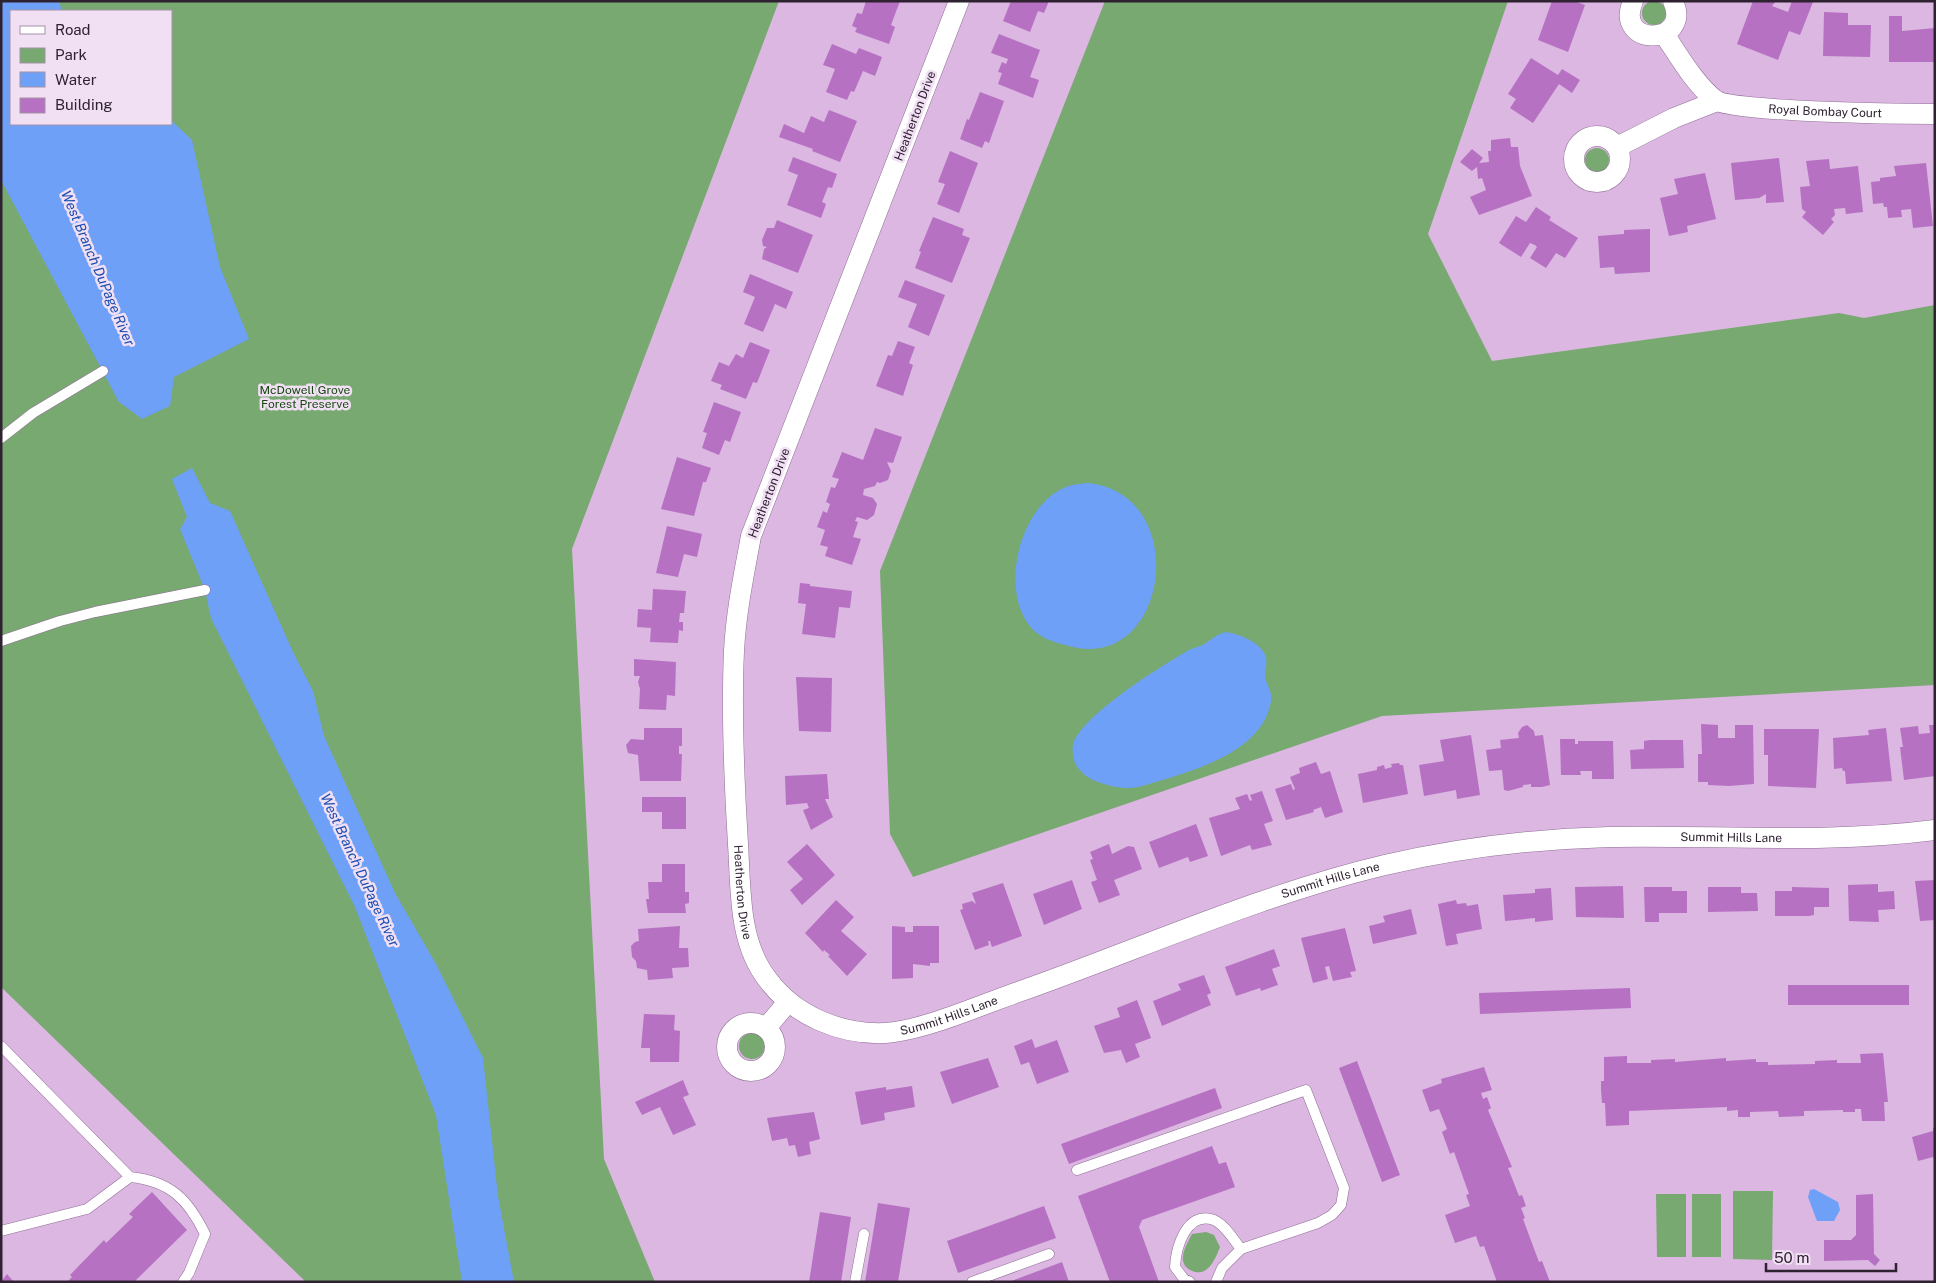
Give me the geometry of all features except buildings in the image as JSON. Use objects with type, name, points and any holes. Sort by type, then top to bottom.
[{"type":"street","name":"Heatherton Drive","points":[[788,1002],[766,979],[751,951],[742,918],[732,754],[734,649],[740,591],[751,536],[959,1]]},
{"type":"street","points":[[1633,1],[1629,16],[1636,29],[1649,36],[1664,34],[1670,29],[1676,15],[1673,1]]},
{"type":"street","points":[[1664,34],[1698,82],[1717,102]]},
{"type":"street","name":"Royal Bombay Court","points":[[1617,147],[1674,118],[1717,102],[1764,108],[1935,114]]},
{"type":"street","name":"Summit Hills Lane","points":[[788,1002],[816,1019],[833,1026],[867,1033],[902,1032],[1077,971],[1281,896],[1383,866],[1445,853],[1506,844],[1565,839],[1826,838],[1935,830]]},
{"type":"street","points":[[766,1028],[788,1002]]},
{"type":"lane","points":[[1,438],[33,413],[103,371]]},
{"type":"lane","points":[[1,641],[60,621],[95,612],[205,590]]},
{"type":"lane","points":[[1,1046],[130,1177],[152,1179],[172,1190],[196,1216],[205,1234],[189,1273],[183,1282]]},
{"type":"lane","points":[[1078,1170],[1306,1090],[1344,1188],[1340,1205],[1332,1215],[1318,1224],[1241,1249],[1222,1268],[1216,1282]]},
{"type":"lane","points":[[1,1231],[87,1209],[130,1177]]},
{"type":"lane","points":[[1190,1282],[1184,1279],[1175,1267],[1176,1249],[1187,1228],[1199,1220],[1214,1220],[1225,1229],[1241,1249]]},
{"type":"lane","points":[[855,1282],[864,1234]]},
{"type":"lane","points":[[972,1282],[1049,1254]]},
{"type":"green space","name":"McDowell Grove Forest Preserve","points":[[1,1],[779,1],[572,549],[604,1159],[655,1282],[306,1282],[1,987]]},
{"type":"green space","points":[[1105,1],[1508,1],[1428,234],[1492,361],[1839,313],[1864,318],[1935,305],[1935,685],[1382,716],[913,877],[890,834],[880,571]]},
{"type":"green space","points":[[1654,1],[1663,4],[1666,13],[1663,22],[1654,25],[1645,22],[1642,13],[1645,4]]},
{"type":"green space","points":[[1597,148],[1602,149],[1608,155],[1608,165],[1602,171],[1597,172],[1592,171],[1586,165],[1585,160],[1586,155],[1592,149]]},
{"type":"green space","points":[[752,1033],[761,1037],[765,1046],[761,1055],[752,1059],[743,1055],[739,1046],[743,1037]]},
{"type":"green space","points":[[1733,1191],[1773,1191],[1772,1260],[1733,1259]]},
{"type":"green space","points":[[1656,1194],[1686,1194],[1686,1257],[1657,1257]]},
{"type":"green space","points":[[1692,1194],[1721,1194],[1721,1257],[1692,1257]]},
{"type":"green space","points":[[1206,1232],[1214,1235],[1220,1247],[1216,1257],[1206,1270],[1196,1272],[1190,1270],[1185,1266],[1183,1254],[1192,1234]]},
{"type":"water","name":"West Branch DuPage River","points":[[1,1],[59,1],[62,10],[10,10],[10,125],[172,125],[172,121],[192,140],[220,267],[249,339],[174,377],[170,406],[142,419],[119,402],[1,180]]},
{"type":"water","name":"West Branch DuPage River","points":[[192,468],[210,503],[230,511],[293,652],[313,691],[324,736],[395,893],[436,964],[483,1058],[498,1196],[514,1282],[462,1282],[436,1115],[355,907],[211,618],[205,590],[180,529],[187,517],[172,479]]},
{"type":"water","points":[[1088,483],[1121,494],[1143,517],[1154,547],[1155,579],[1147,610],[1129,634],[1103,647],[1069,646],[1051,641],[1035,632],[1027,622],[1019,606],[1016,587],[1016,567],[1020,547],[1027,527],[1037,510],[1050,496],[1066,487]]},
{"type":"water","points":[[1226,632],[1255,643],[1266,657],[1265,676],[1271,693],[1271,701],[1265,719],[1254,735],[1239,747],[1202,767],[1139,787],[1111,786],[1091,779],[1081,771],[1074,760],[1073,745],[1079,733],[1090,720],[1124,692],[1161,667],[1189,650],[1203,645]]},
{"type":"water","points":[[1814,1189],[1838,1202],[1840,1210],[1834,1221],[1817,1221],[1808,1197],[1810,1190]]}]
